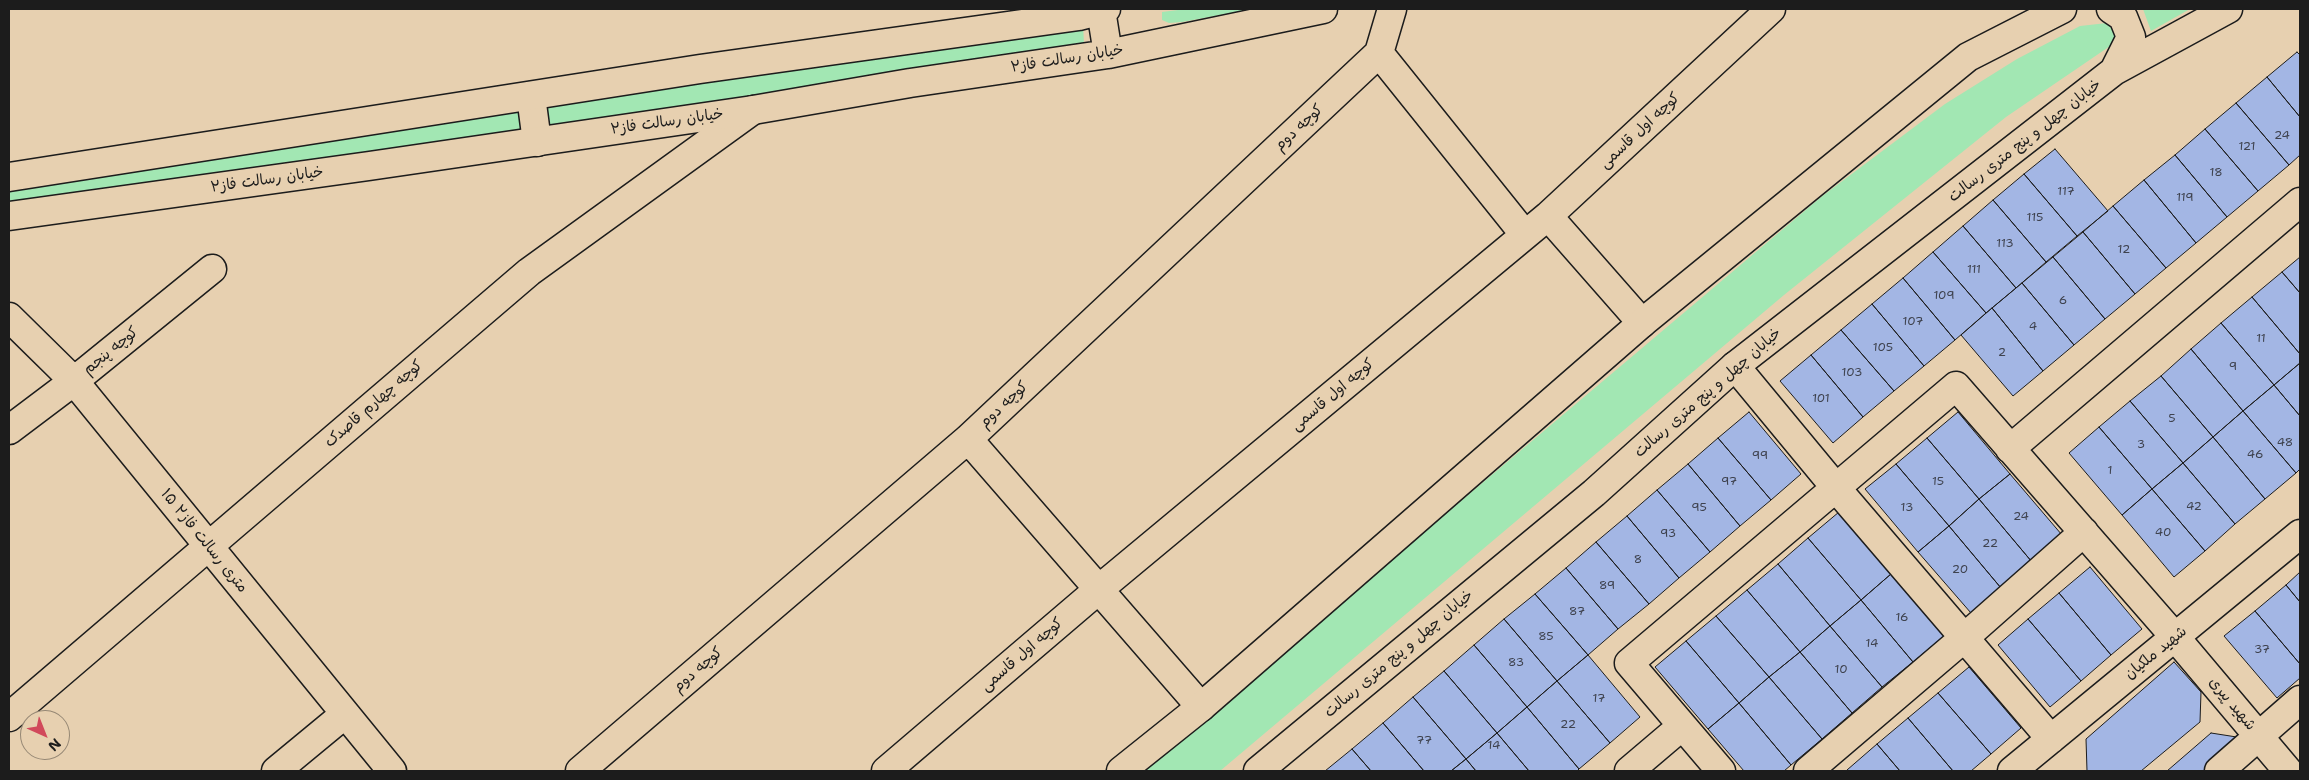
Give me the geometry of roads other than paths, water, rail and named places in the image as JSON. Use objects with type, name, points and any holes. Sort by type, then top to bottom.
[{"type":"street","points":[[9,177],[700,69],[1069,17],[1103,9],[1108,54]]},
{"type":"street","name":"خیابان رسالت فاز۲","points":[[9,216],[754,110],[920,81],[1108,54],[1322,9]]},
{"type":"street","points":[[1392,9],[1379,53],[1525,235]]},
{"type":"street","name":"کوچه اول قاسمی","points":[[886,771],[1098,590],[1548,216],[1771,9]]},
{"type":"street","points":[[1121,771],[1200,706],[1642,324],[1968,57],[2021,9]]},
{"type":"street","points":[[1968,57],[2062,9]]},
{"type":"street","points":[[2111,9],[2123,17],[2131,37],[2114,71]]},
{"type":"street","name":"خیابان چهل و پنج متری رسالت","points":[[1258,771],[1594,493],[1735,366],[2114,71],[2228,9]]},
{"type":"street","name":"کوچه دوم","points":[[580,771],[968,439],[1379,53]]},
{"type":"street","points":[[531,96],[536,142]]},
{"type":"street","name":"کوچه چهارم قاصدک","points":[[9,717],[529,272],[754,110]]},
{"type":"street","points":[[2010,449],[2300,202]]},
{"type":"street","points":[[1548,216],[1642,324]]},
{"type":"street","name":"کوچه پنجم","points":[[9,430],[74,382],[212,269]]},
{"type":"street","name":"۱۵ متری رسالت فاز۲","points":[[9,318],[74,382],[392,771]]},
{"type":"street","points":[[1735,366],[1836,488],[2051,739]]},
{"type":"street","name":"شهید پیری","points":[[1836,488],[1956,386],[2175,637],[2288,771]]},
{"type":"street","points":[[968,439],[1200,706]]},
{"type":"street","points":[[1721,771],[1629,663],[1836,488]]},
{"type":"street","points":[[1808,771],[1964,638],[2084,532]]},
{"type":"street","name":"شهید ملکیان","points":[[2012,771],[2300,534]]},
{"type":"street","points":[[2219,771],[2300,700]]},
{"type":"street","points":[[276,771],[345,714]]},
{"type":"street","points":[[1629,771],[1682,726]]}]
